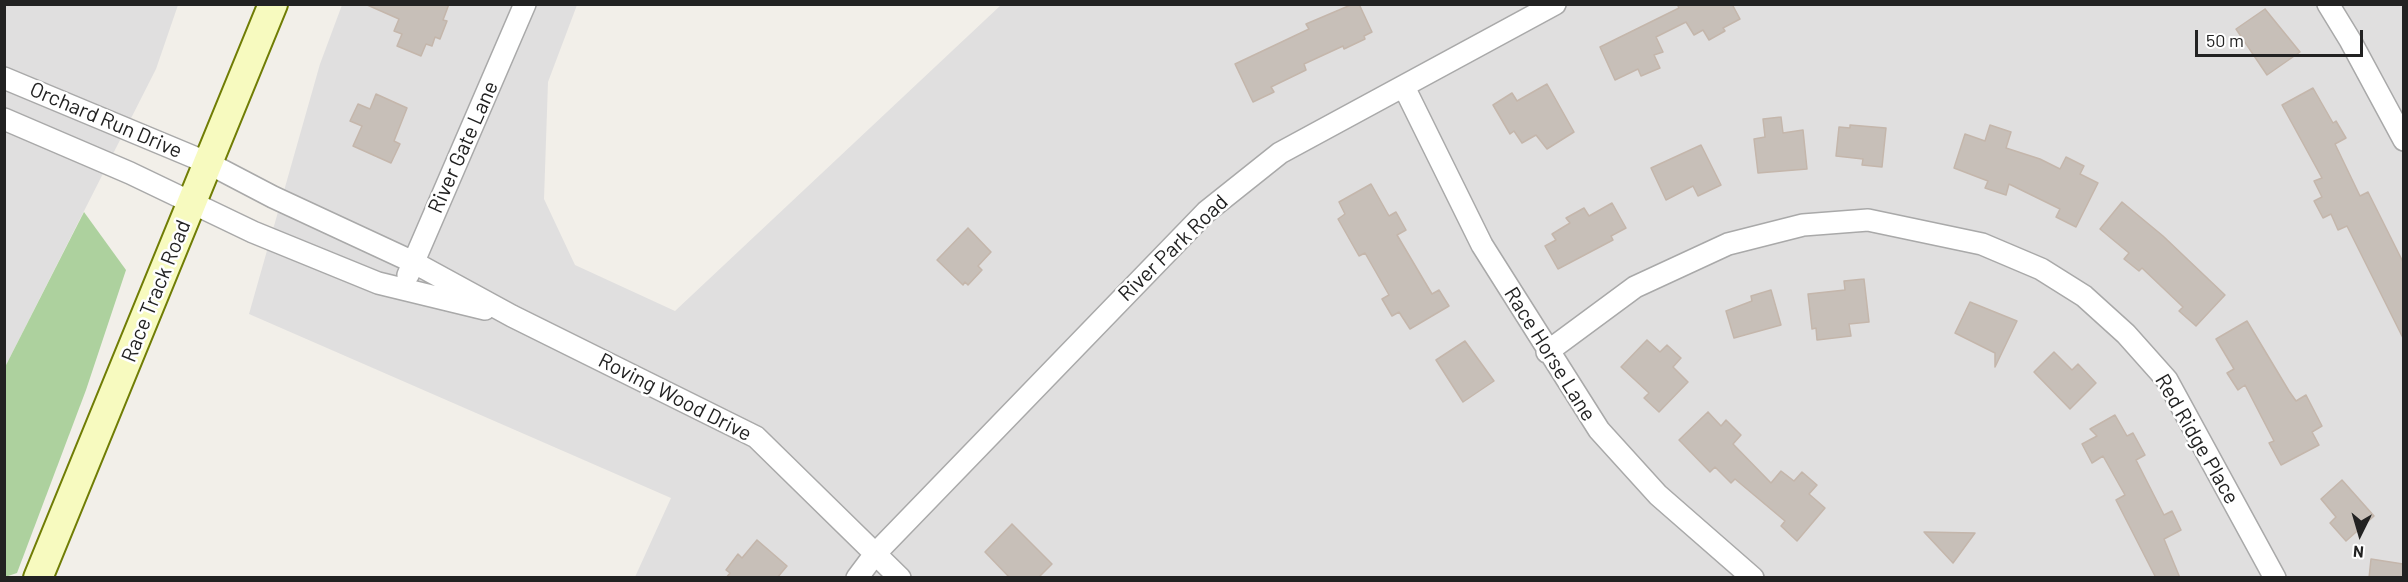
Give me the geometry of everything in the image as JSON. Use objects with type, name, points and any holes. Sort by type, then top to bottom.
[{"type":"street","name":"Race Track Road","points":[[38,578],[273,4]]},
{"type":"street","name":"River Gate Lane","points":[[403,290],[412,262],[525,4]]},
{"type":"street","name":"River Park Road","points":[[857,578],[876,554],[1206,212],[1280,153],[1555,4]]},
{"type":"street","points":[[2328,4],[2350,40],[2403,140]]},
{"type":"street","name":"Orchard Run Drive","points":[[4,78],[208,163]]},
{"type":"street","name":"Race Horse Lane","points":[[1404,87],[1482,245],[1599,430],[1658,495],[1753,578]]},
{"type":"street","name":"Orchard Run Drive","points":[[4,119],[130,173],[192,204]]},
{"type":"street","name":"Roving Wood Drive","points":[[208,163],[273,197],[412,262],[512,316],[756,437],[900,578]]},
{"type":"street","name":"Roving Wood Drive","points":[[192,204],[273,241],[378,283],[512,316]]},
{"type":"street","name":"Red Ridge Place","points":[[1548,352],[1635,287],[1728,244],[1803,225],[1868,220],[1982,244],[2041,269],[2084,296],[2126,334],[2168,380],[2275,578]]},
{"type":"shaded area","points":[[5,5],[178,5],[156,69],[5,367]]},
{"type":"shaded area","points":[[342,5],[577,5],[548,82],[544,199],[575,265],[675,311],[1001,5],[2403,5],[2403,577],[635,577],[671,498],[249,314],[320,64]]},
{"type":"green space","points":[[84,212],[126,270],[86,390],[17,573],[5,577],[5,367]]},
{"type":"building","points":[[365,4],[449,4],[443,20],[447,21],[440,39],[435,37],[432,46],[426,44],[421,56],[397,46],[402,34],[394,31],[399,19]]},
{"type":"building","points":[[1353,4],[1359,4],[1372,32],[1364,36],[1365,39],[1344,49],[1343,46],[1304,64],[1306,70],[1271,87],[1274,92],[1253,102],[1235,64],[1309,29],[1306,24]]},
{"type":"building","points":[[1677,4],[1732,4],[1740,19],[1723,28],[1725,31],[1709,40],[1703,30],[1694,35],[1686,22],[1656,37],[1663,52],[1654,55],[1660,68],[1641,76],[1638,69],[1615,80],[1600,47],[1679,8]]},
{"type":"building","points":[[2265,9],[2300,52],[2267,75],[2236,29]]},
{"type":"building","points":[[1547,84],[1574,132],[1547,149],[1536,135],[1522,143],[1514,131],[1510,134],[1493,105],[1512,93],[1517,101]]},
{"type":"building","points":[[2313,88],[2333,123],[2336,121],[2346,138],[2335,144],[2360,196],[2368,192],[2403,262],[2403,338],[2347,226],[2338,230],[2331,214],[2323,218],[2314,201],[2322,197],[2314,181],[2322,178],[2282,105]]},
{"type":"building","points":[[376,94],[407,108],[394,141],[400,144],[391,163],[353,146],[362,126],[350,121],[358,104],[370,109]]},
{"type":"building","points":[[1781,117],[1783,133],[1803,130],[1807,169],[1758,173],[1754,139],[1765,137],[1763,119]]},
{"type":"building","points":[[1850,125],[1886,128],[1882,167],[1862,165],[1863,159],[1836,156],[1839,127],[1850,128]]},
{"type":"building","points":[[1990,125],[2011,132],[2006,148],[2040,159],[2060,169],[2066,157],[2084,166],[2080,174],[2098,183],[2076,227],[2056,217],[2060,209],[2009,184],[2006,195],[1985,188],[1988,181],[1954,168],[1965,134],[1985,141]]},
{"type":"building","points":[[1701,145],[1721,185],[1698,196],[1693,186],[1666,200],[1651,168]]},
{"type":"building","points":[[1371,184],[1389,216],[1396,212],[1406,230],[1397,235],[1432,294],[1439,290],[1449,306],[1410,329],[1399,312],[1392,316],[1382,299],[1389,295],[1365,253],[1359,256],[1338,219],[1345,214],[1339,202]]},
{"type":"building","points":[[2122,202],[2163,236],[2225,295],[2196,326],[2179,311],[2183,307],[2142,268],[2139,271],[2124,259],[2129,253],[2100,229]]},
{"type":"building","points":[[1612,203],[1626,228],[1611,236],[1613,240],[1558,269],[1545,246],[1556,240],[1552,234],[1570,223],[1566,218],[1584,208],[1589,216]]},
{"type":"building","points":[[968,228],[991,252],[978,266],[982,270],[968,285],[965,282],[963,285],[937,260]]},
{"type":"building","points":[[1864,279],[1869,322],[1849,324],[1851,336],[1817,340],[1816,328],[1812,329],[1808,294],[1845,290],[1844,281]]},
{"type":"building","points":[[1771,290],[1781,325],[1734,338],[1726,311],[1752,301],[1751,296]]},
{"type":"building","points":[[1970,302],[2017,321],[1995,367],[1995,353],[1955,333]]},
{"type":"building","points":[[2247,321],[2296,401],[2306,395],[2322,426],[2312,432],[2319,445],[2281,465],[2269,443],[2274,441],[2245,385],[2238,390],[2227,373],[2234,369],[2216,339]]},
{"type":"building","points":[[1647,340],[1660,352],[1667,345],[1681,358],[1673,367],[1688,382],[1659,412],[1644,398],[1649,393],[1621,367]]},
{"type":"building","points":[[1465,341],[1494,381],[1463,402],[1436,360]]},
{"type":"building","points":[[2054,352],[2072,370],[2078,364],[2096,383],[2070,409],[2034,372]]},
{"type":"building","points":[[1708,412],[1721,426],[1726,420],[1741,435],[1733,444],[1771,483],[1781,471],[1794,481],[1802,472],[1817,485],[1809,494],[1825,508],[1797,541],[1781,526],[1785,521],[1735,479],[1731,483],[1715,467],[1710,472],[1679,440]]},
{"type":"building","points":[[2115,415],[2127,436],[2133,433],[2145,455],[2136,460],[2164,515],[2172,511],[2181,530],[2164,539],[2180,578],[2156,578],[2116,500],[2125,495],[2103,456],[2092,463],[2082,444],[2097,436],[2090,429]]},
{"type":"building","points":[[2342,480],[2374,516],[2346,541],[2330,523],[2336,517],[2321,499]]},
{"type":"building","points":[[1012,524],[1052,564],[1038,578],[1010,578],[985,552]]},
{"type":"building","points":[[1924,532],[1975,533],[1953,563]]},
{"type":"building","points":[[757,540],[787,566],[777,578],[726,578],[730,573],[726,570],[738,554],[742,558]]},
{"type":"building","points":[[2371,559],[2403,564],[2403,578],[2369,578]]}]
